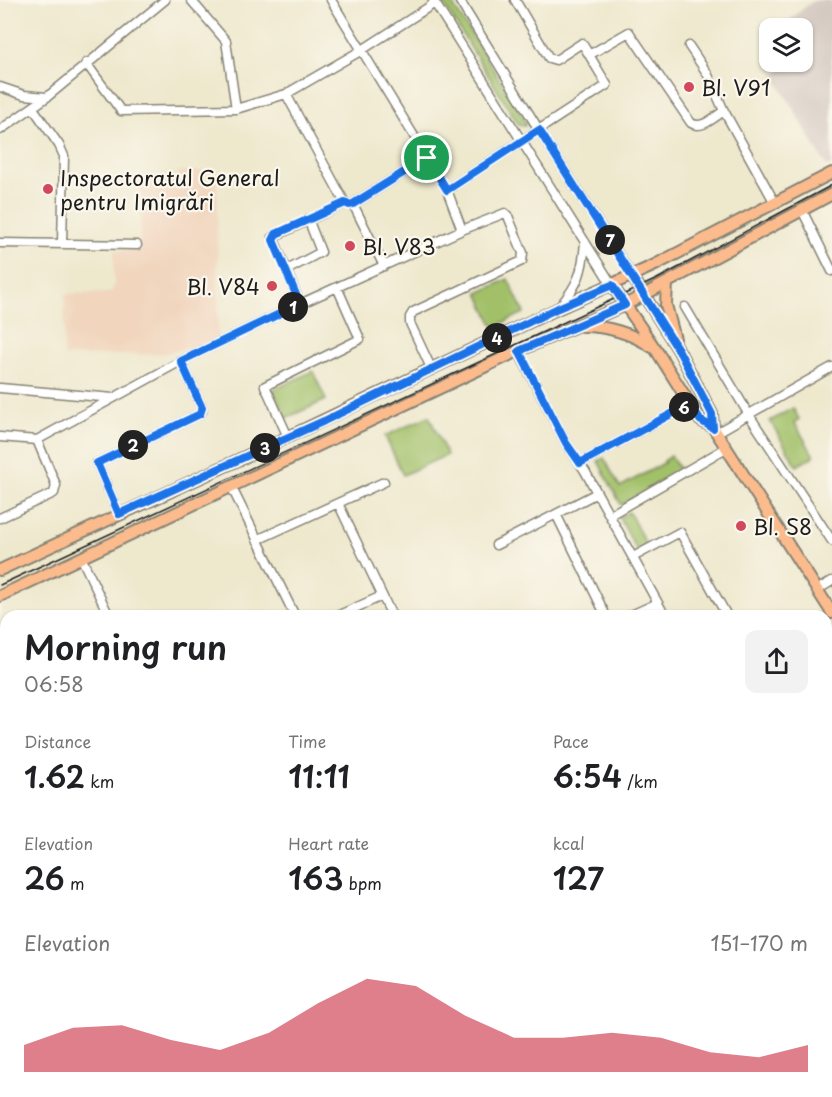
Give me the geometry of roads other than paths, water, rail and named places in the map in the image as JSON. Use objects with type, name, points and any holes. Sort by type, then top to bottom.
[{"type":"main road","points":[[0,570],[432,370],[558,308],[632,276],[832,173]]},
{"type":"main road","points":[[0,596],[519,351],[625,305],[832,194]]},
{"type":"main road","points":[[632,276],[679,351],[712,414],[715,430],[830,610]]},
{"type":"main road","points":[[667,283],[666,305],[679,351]]},
{"type":"main road","points":[[612,285],[658,352],[700,420],[715,430]]},
{"type":"main road","points":[[579,326],[599,327],[626,334],[658,352]]},
{"type":"street","points":[[0,130],[47,97],[165,0]]},
{"type":"street","points":[[191,0],[226,41],[239,108]]},
{"type":"street","points":[[331,0],[447,190],[462,230]]},
{"type":"street","points":[[459,0],[632,276]]},
{"type":"street","points":[[447,190],[607,85],[582,43],[556,60],[549,58],[515,0]]},
{"type":"street","points":[[86,63],[121,111],[239,108],[286,94],[362,50],[434,1],[612,285]]},
{"type":"street","points":[[589,55],[629,32],[691,123],[700,126],[724,111]]},
{"type":"street","points":[[688,46],[707,73],[724,111],[775,203]]},
{"type":"street","points":[[0,87],[24,95],[47,97]]},
{"type":"street","points":[[286,94],[384,266]]},
{"type":"street","points":[[33,108],[64,156],[62,244]]},
{"type":"street","points":[[300,304],[273,237],[308,219],[349,203],[427,158]]},
{"type":"street","points":[[802,210],[832,271]]},
{"type":"street","points":[[0,437],[37,440],[181,361],[337,287],[505,213],[519,243],[522,261],[413,312],[410,317],[410,323],[432,370]]},
{"type":"street","points":[[286,270],[320,255],[321,252],[308,219]]},
{"type":"street","points":[[558,308],[575,288],[583,266],[585,241]]},
{"type":"street","points":[[0,243],[137,245]]},
{"type":"street","points":[[288,437],[265,386],[360,339],[337,287]]},
{"type":"street","points":[[685,308],[749,414],[832,542]]},
{"type":"street","points":[[519,351],[566,443],[610,515],[662,610]]},
{"type":"street","points":[[119,514],[97,463],[200,414],[202,408],[181,361]]},
{"type":"street","points":[[715,430],[749,414],[832,367]]},
{"type":"street","points":[[0,388],[114,399]]},
{"type":"street","points":[[580,463],[690,404]]},
{"type":"street","points":[[0,518],[54,493],[56,485],[37,440]]},
{"type":"street","points":[[610,515],[726,448]]},
{"type":"street","points":[[257,540],[384,482]]},
{"type":"street","points":[[231,486],[292,610]]},
{"type":"street","points":[[496,545],[597,494]]},
{"type":"street","points":[[338,503],[389,610]]},
{"type":"street","points":[[556,514],[603,610]]},
{"type":"street","points":[[633,557],[680,532],[725,610]]},
{"type":"street","points":[[81,557],[106,610]]},
{"type":"street","points":[[817,590],[832,581]]},
{"type":"street","points":[[350,610],[382,596]]},
{"type":"street","points":[[642,610],[658,603]]},
{"type":"tram line","points":[[0,585],[657,279],[832,185]]},
{"type":"place","name":"Bl. V91","points":[[689,87]]},
{"type":"place","name":"Inspectoratul General pentru Imigrări","points":[[48,189]]},
{"type":"place","name":"Bl. V83","points":[[350,246]]},
{"type":"place","name":"Bl. V84","points":[[272,286]]},
{"type":"place","name":"Bl. S8","points":[[741,526]]}]
